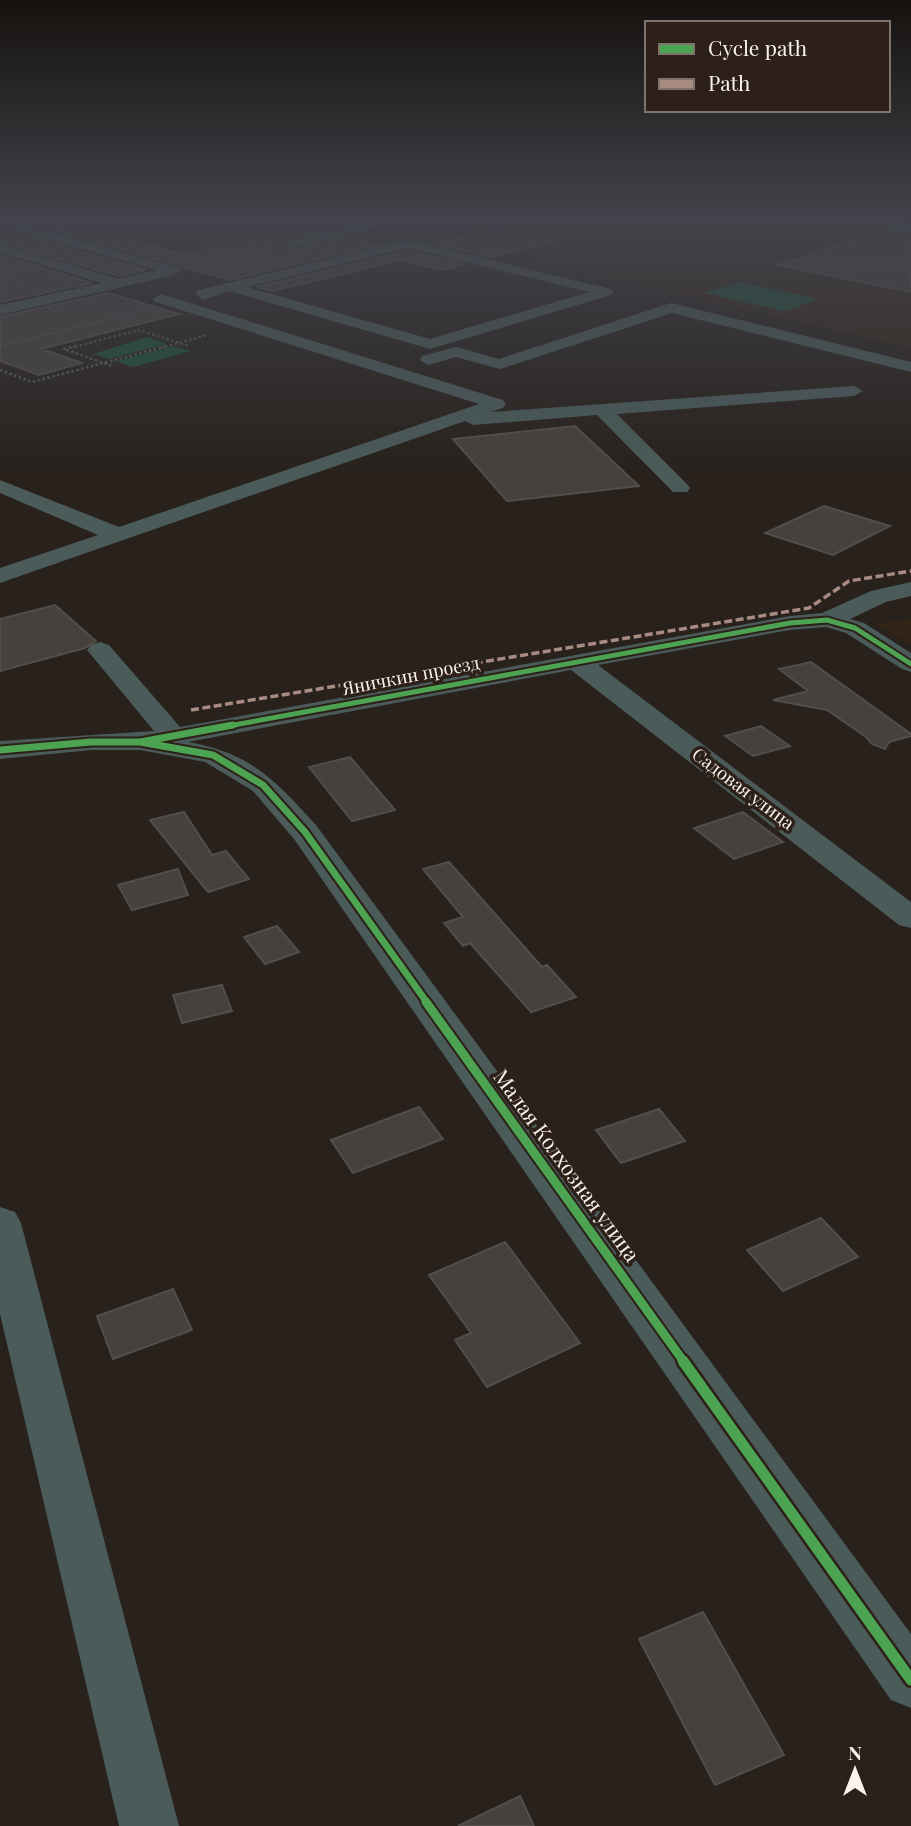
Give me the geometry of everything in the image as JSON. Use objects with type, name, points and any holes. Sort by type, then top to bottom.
[{"type":"street","points":[[0,310],[26,304]]},
{"type":"street","points":[[0,576],[497,404],[179,304]]},
{"type":"street","points":[[290,304],[500,364]]},
{"type":"street","points":[[398,353],[565,304]]},
{"type":"street","points":[[425,361],[607,304]]},
{"type":"street","points":[[340,335],[463,372],[500,364],[671,309],[911,367]]},
{"type":"street","points":[[446,421],[854,391]]},
{"type":"street","points":[[601,409],[680,488]]},
{"type":"street","points":[[0,486],[118,535]]},
{"type":"street","points":[[827,620],[879,596],[911,589]]},
{"type":"street","points":[[827,620],[855,628],[911,664]]},
{"type":"street","name":"Яничкин проезд","points":[[0,750],[156,739],[790,623],[827,620]]},
{"type":"street","points":[[100,650],[156,739]]},
{"type":"street","name":"Садовая улица","points":[[576,661],[911,918]]},
{"type":"street","name":"Малая Колхозная улица","points":[[156,739],[213,755],[264,785],[305,832],[911,1680]]},
{"type":"street","points":[[0,1223],[149,1826]]},
{"type":"path","points":[[0,346],[156,304]]},
{"type":"path","points":[[32,382],[249,324]]},
{"type":"path","points":[[112,366],[64,349],[139,330],[189,346]]},
{"type":"path","points":[[83,344],[93,348]]},
{"type":"path","points":[[0,370],[41,386]]},
{"type":"shaded area","points":[[720,304],[911,304],[911,348]]},
{"type":"shaded area","points":[[911,619],[911,645],[876,624]]},
{"type":"green space","points":[[754,304],[804,304],[784,311]]},
{"type":"green space","points":[[147,337],[167,344],[109,359],[93,354]]},
{"type":"green space","points":[[173,346],[191,351],[133,367],[116,361]]},
{"type":"building","points":[[58,304],[146,304],[179,314],[41,349],[82,363],[39,375],[0,361],[0,317]]},
{"type":"building","points":[[575,426],[639,486],[507,501],[453,439]]},
{"type":"building","points":[[824,506],[890,526],[833,555],[765,533]]},
{"type":"building","points":[[55,605],[96,641],[85,648],[0,671],[0,619]]},
{"type":"building","points":[[811,662],[911,736],[889,742],[885,749],[872,744],[827,710],[773,700],[808,691],[779,669]]},
{"type":"building","points":[[761,726],[790,746],[753,756],[725,736]]},
{"type":"building","points":[[350,757],[395,810],[352,821],[309,767]]},
{"type":"building","points":[[184,812],[212,855],[226,851],[249,879],[208,892],[150,820]]},
{"type":"building","points":[[743,812],[783,842],[734,859],[694,828]]},
{"type":"building","points":[[449,862],[542,967],[547,965],[576,997],[531,1012],[470,943],[463,946],[444,923],[463,917],[423,869]]},
{"type":"building","points":[[178,869],[188,895],[132,910],[118,885]]},
{"type":"building","points":[[277,926],[299,952],[265,964],[244,937]]},
{"type":"building","points":[[222,985],[232,1011],[182,1023],[173,995]]},
{"type":"building","points":[[419,1107],[443,1139],[353,1173],[331,1140]]},
{"type":"building","points":[[659,1109],[685,1141],[621,1163],[596,1130]]},
{"type":"building","points":[[821,1218],[858,1257],[783,1291],[747,1250]]},
{"type":"building","points":[[505,1242],[580,1343],[487,1387],[455,1340],[471,1333],[429,1275]]},
{"type":"building","points":[[173,1289],[192,1330],[113,1359],[97,1316]]},
{"type":"building","points":[[703,1612],[784,1755],[715,1785],[639,1639]]},
{"type":"building","points":[[520,1796],[534,1826],[458,1826]]},
{"type":"marked path","points":[[191,710],[809,608],[849,581],[911,571]]},
{"type":"cycle path","points":[[0,750],[91,742],[140,742],[790,623],[827,620],[855,628],[911,664]]},
{"type":"cycle path","points":[[140,742],[213,755],[263,785],[305,832],[911,1680]]}]
